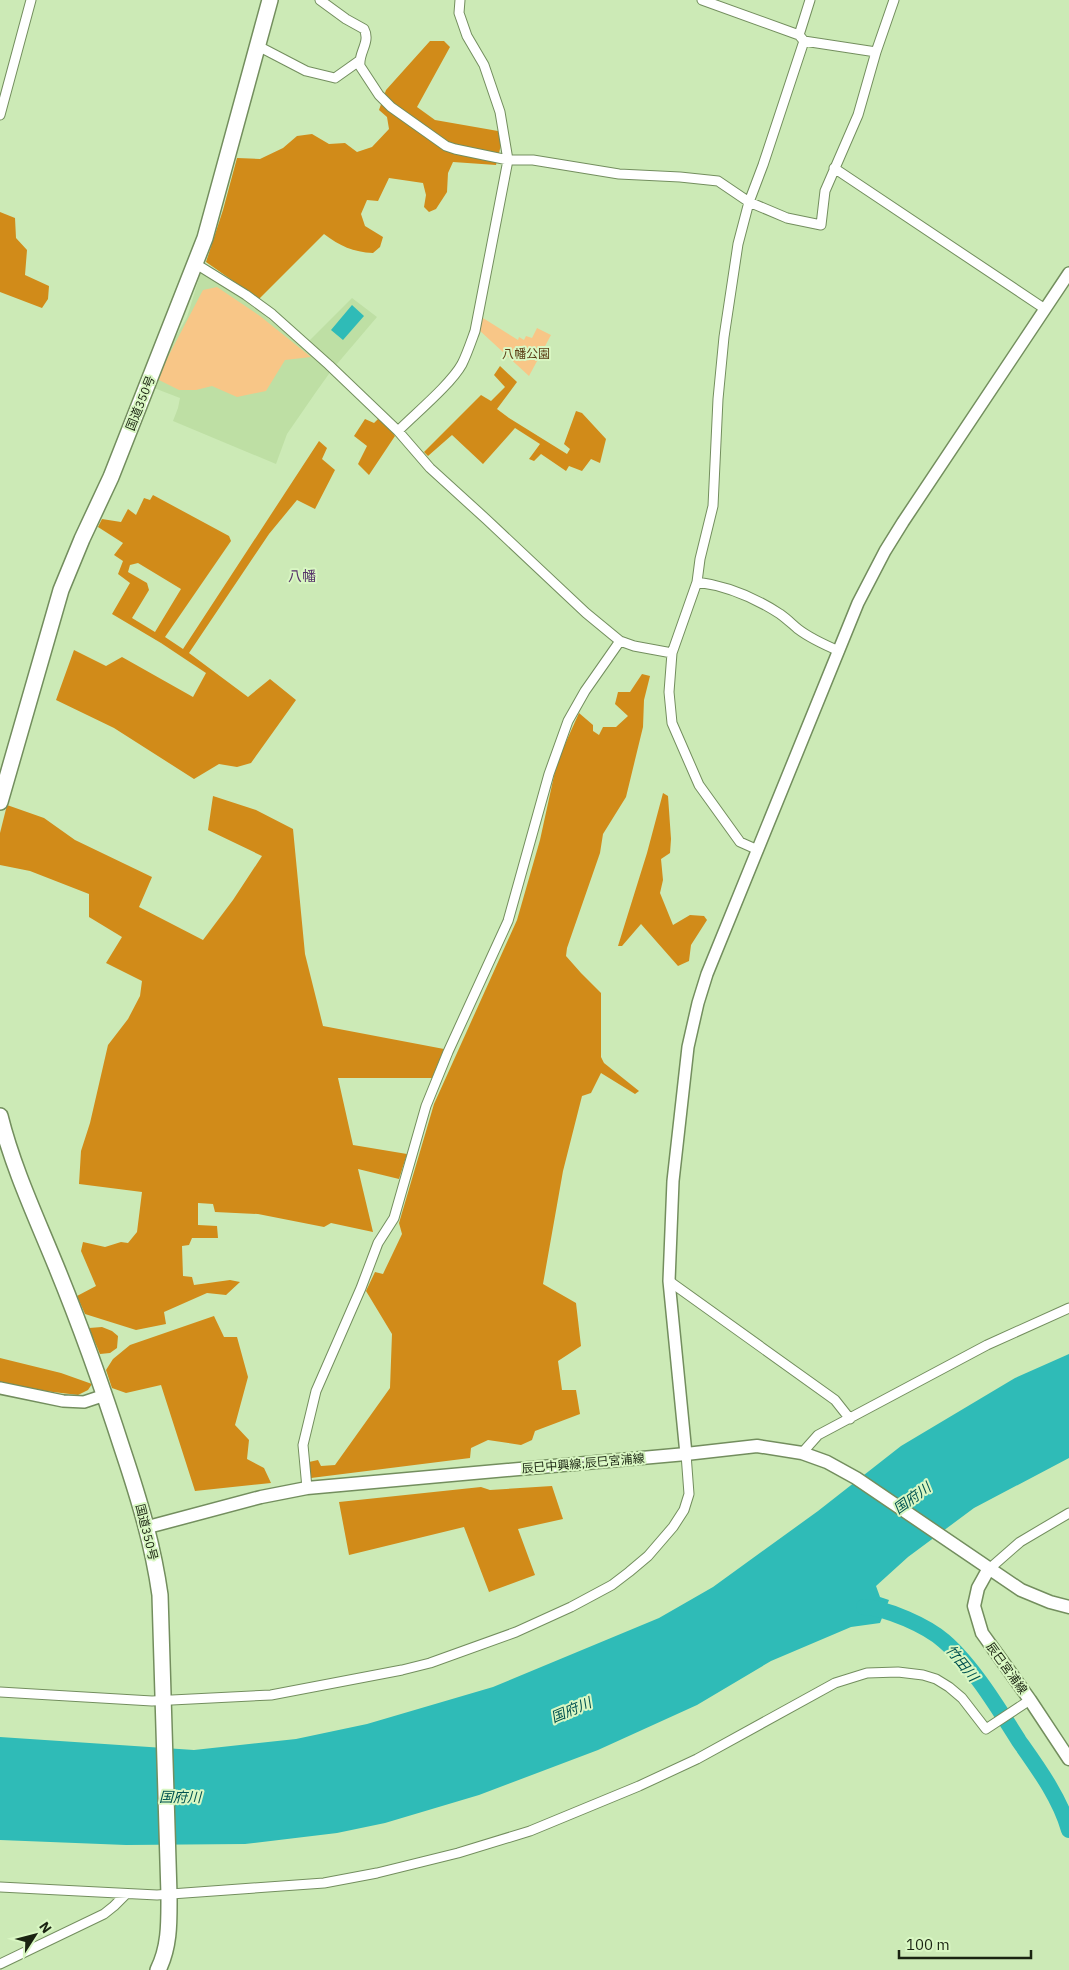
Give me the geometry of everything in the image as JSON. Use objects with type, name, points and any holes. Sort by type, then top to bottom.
[{"type":"highway","name":"国道350号","points":[[0,802],[61,590],[111,477],[196,264],[229,156],[270,0]]},
{"type":"highway","name":"国道350号","points":[[0,1116],[14,1161],[58,1269],[105,1395],[148,1527],[160,1595],[169,1891],[169,1936],[166,1952],[158,1970]]},
{"type":"main road","name":"辰巳中興線;辰巳宮浦線","points":[[148,1527],[262,1497],[307,1488],[757,1446],[806,1454],[827,1462],[856,1478],[988,1570],[1021,1590],[1050,1602],[1069,1607]]},
{"type":"main road","name":"辰巳宮浦線","points":[[988,1570],[978,1588],[974,1606],[982,1634],[1027,1702],[1069,1759]]},
{"type":"street","points":[[0,116],[31,0]]},
{"type":"street","points":[[258,46],[306,71],[335,78],[359,62],[366,39],[364,30],[320,0]]},
{"type":"street","points":[[398,431],[450,380],[461,365],[467,352],[475,331],[508,160],[500,112],[484,65],[467,36],[459,13],[460,0]]},
{"type":"street","points":[[702,0],[801,38],[876,52]]},
{"type":"street","points":[[758,850],[740,842],[699,785],[691,769],[672,723],[669,705],[672,654],[697,582],[700,559],[713,506],[718,400],[724,337],[738,244],[749,202],[764,165],[801,38],[810,0]]},
{"type":"street","points":[[359,62],[365,75],[379,95],[391,107],[446,146],[508,160],[534,160],[619,174],[718,181],[749,202],[787,218],[821,225],[825,191],[858,115],[876,52],[894,0]]},
{"type":"street","points":[[834,168],[1045,309]]},
{"type":"street","points":[[196,264],[246,295],[272,314],[362,395],[398,431],[430,468],[586,613],[620,641],[672,654]]},
{"type":"street","points":[[0,1692],[164,1703],[271,1695],[402,1670],[430,1663],[508,1635],[571,1607],[612,1585],[629,1572],[648,1556],[673,1527],[684,1510],[689,1494],[669,1281],[673,1180],[688,1047],[707,974],[858,603],[885,551],[1069,273]]},
{"type":"street","points":[[697,582],[723,586],[760,603],[792,622],[797,628],[819,643],[840,651]]},
{"type":"street","points":[[307,1488],[303,1445],[316,1391],[362,1288],[378,1243],[394,1218],[426,1106],[448,1052],[508,921],[549,774],[568,721],[585,691],[620,641]]},
{"type":"street","points":[[669,1281],[836,1400],[850,1419]]},
{"type":"street","points":[[806,1454],[818,1435],[987,1345],[1069,1308]]},
{"type":"street","points":[[0,1388],[62,1401],[84,1402],[105,1395]]},
{"type":"street","points":[[988,1570],[1020,1542],[1069,1512]]},
{"type":"street","points":[[0,1887],[124,1895],[324,1883],[377,1873],[458,1853],[530,1831],[638,1786],[696,1758],[835,1683],[867,1673],[898,1672],[923,1675],[936,1679],[962,1698],[986,1729],[1027,1702]]},
{"type":"street","points":[[0,1964],[104,1914],[124,1895]]},
{"type":"shaded area","points":[[430,41],[444,41],[450,47],[417,107],[435,120],[498,131],[501,145],[496,165],[453,162],[448,173],[447,192],[436,209],[429,212],[424,207],[426,195],[423,183],[389,178],[378,201],[367,200],[361,214],[365,226],[383,237],[380,247],[373,253],[353,250],[324,234],[259,299],[206,262],[237,158],[260,159],[283,148],[297,136],[312,134],[329,144],[345,143],[357,152],[372,147],[389,129],[387,117],[379,110],[386,90]]},
{"type":"shaded area","points":[[0,212],[15,218],[16,238],[27,250],[25,275],[49,286],[48,299],[42,308],[0,292]]},
{"type":"shaded area","points":[[201,272],[250,304],[303,347],[352,298],[377,317],[331,371],[287,434],[276,464],[173,421],[180,398],[154,388],[170,347],[187,317]]},
{"type":"shaded area","points":[[500,366],[517,382],[497,409],[567,454],[570,449],[564,444],[576,411],[582,413],[606,439],[600,463],[591,459],[582,471],[569,466],[566,471],[541,454],[534,461],[529,459],[540,444],[515,428],[483,464],[452,435],[428,456],[424,452],[481,395],[491,401],[505,387],[494,375]]},
{"type":"shaded area","points":[[380,417],[395,436],[369,475],[358,464],[367,446],[354,436],[365,419],[374,423]]},
{"type":"shaded area","points":[[319,441],[327,448],[322,459],[335,470],[315,509],[297,500],[269,534],[189,653],[248,697],[270,679],[296,700],[251,763],[237,767],[219,764],[194,779],[114,728],[56,700],[74,650],[106,666],[122,657],[193,697],[206,673],[112,614],[130,583],[118,574],[123,561],[114,555],[123,543],[98,527],[102,519],[121,522],[128,509],[136,515],[144,498],[150,500],[153,495],[229,536],[231,541],[165,637],[183,649]],"holes":[[[138,563],[181,589],[155,632],[132,618],[149,590],[147,583],[128,572],[130,565]]]},
{"type":"shaded area","points":[[642,674],[650,676],[644,700],[643,727],[626,797],[603,834],[600,853],[567,948],[566,956],[601,993],[601,1057],[604,1063],[639,1091],[635,1094],[601,1073],[591,1093],[582,1096],[563,1171],[543,1284],[576,1303],[581,1346],[558,1361],[562,1390],[576,1390],[580,1414],[535,1431],[532,1440],[521,1445],[488,1440],[471,1448],[470,1458],[311,1478],[309,1462],[318,1460],[321,1466],[335,1465],[390,1388],[392,1334],[366,1291],[375,1272],[383,1274],[402,1234],[399,1223],[434,1104],[517,920],[540,840],[557,762],[579,713],[593,725],[593,731],[599,735],[603,727],[616,727],[628,716],[615,704],[618,692],[630,692]]},
{"type":"shaded area","points":[[663,793],[668,796],[671,839],[670,853],[661,859],[663,880],[660,893],[673,925],[690,915],[704,916],[707,920],[691,945],[689,961],[678,966],[641,924],[622,946],[618,946],[647,853]]},
{"type":"shaded area","points":[[213,796],[256,810],[293,829],[305,954],[323,1026],[444,1049],[432,1078],[338,1078],[353,1145],[407,1154],[399,1179],[358,1169],[373,1232],[331,1223],[324,1227],[258,1214],[215,1212],[213,1204],[198,1203],[198,1225],[217,1226],[218,1238],[192,1238],[189,1245],[182,1246],[183,1276],[192,1277],[194,1285],[230,1280],[240,1282],[226,1295],[207,1293],[164,1312],[166,1324],[136,1330],[85,1314],[77,1296],[96,1286],[81,1251],[83,1242],[105,1247],[121,1242],[128,1243],[137,1232],[142,1192],[79,1184],[81,1151],[90,1123],[108,1045],[128,1019],[140,996],[142,981],[106,963],[122,937],[89,917],[89,894],[30,871],[0,865],[0,833],[7,805],[44,818],[75,840],[152,877],[139,907],[203,940],[233,900],[262,856],[208,830]]},
{"type":"shaded area","points":[[214,1316],[224,1337],[237,1337],[248,1377],[235,1425],[249,1440],[247,1459],[264,1468],[271,1483],[195,1491],[161,1385],[126,1393],[112,1388],[106,1370],[113,1359],[130,1345]]},
{"type":"shaded area","points":[[102,1327],[118,1336],[117,1348],[110,1353],[100,1354],[89,1328]]},
{"type":"shaded area","points":[[0,1358],[61,1373],[92,1384],[88,1390],[78,1395],[0,1382]]},
{"type":"shaded area","points":[[552,1486],[563,1519],[518,1529],[535,1575],[489,1592],[464,1527],[349,1555],[339,1502],[481,1487],[490,1490]]},
{"type":"green space","points":[[217,287],[260,316],[311,357],[285,360],[266,391],[237,397],[212,386],[196,390],[179,390],[159,380],[158,376],[203,290]]},
{"type":"green space","name":"八幡公園","points":[[483,318],[518,340],[519,337],[524,340],[526,336],[532,338],[537,328],[551,335],[529,376],[479,330]]},
{"type":"water","points":[[352,305],[364,316],[343,340],[331,330]]},
{"type":"water","name":"国府川","points":[[1069,1354],[1069,1458],[974,1508],[908,1557],[876,1586],[880,1597],[889,1600],[880,1623],[851,1627],[771,1661],[697,1705],[598,1750],[479,1795],[385,1823],[337,1833],[245,1844],[126,1845],[0,1840],[0,1737],[194,1750],[296,1739],[367,1724],[493,1687],[659,1618],[713,1587],[818,1511],[901,1446],[1015,1378]]},
{"type":"waterway","name":"竹田川","points":[[864,1607],[895,1614],[917,1624],[937,1635],[965,1662],[1041,1773],[1060,1806],[1069,1830]]},
{"type":"district","name":"八幡","points":[[302,576]]}]
